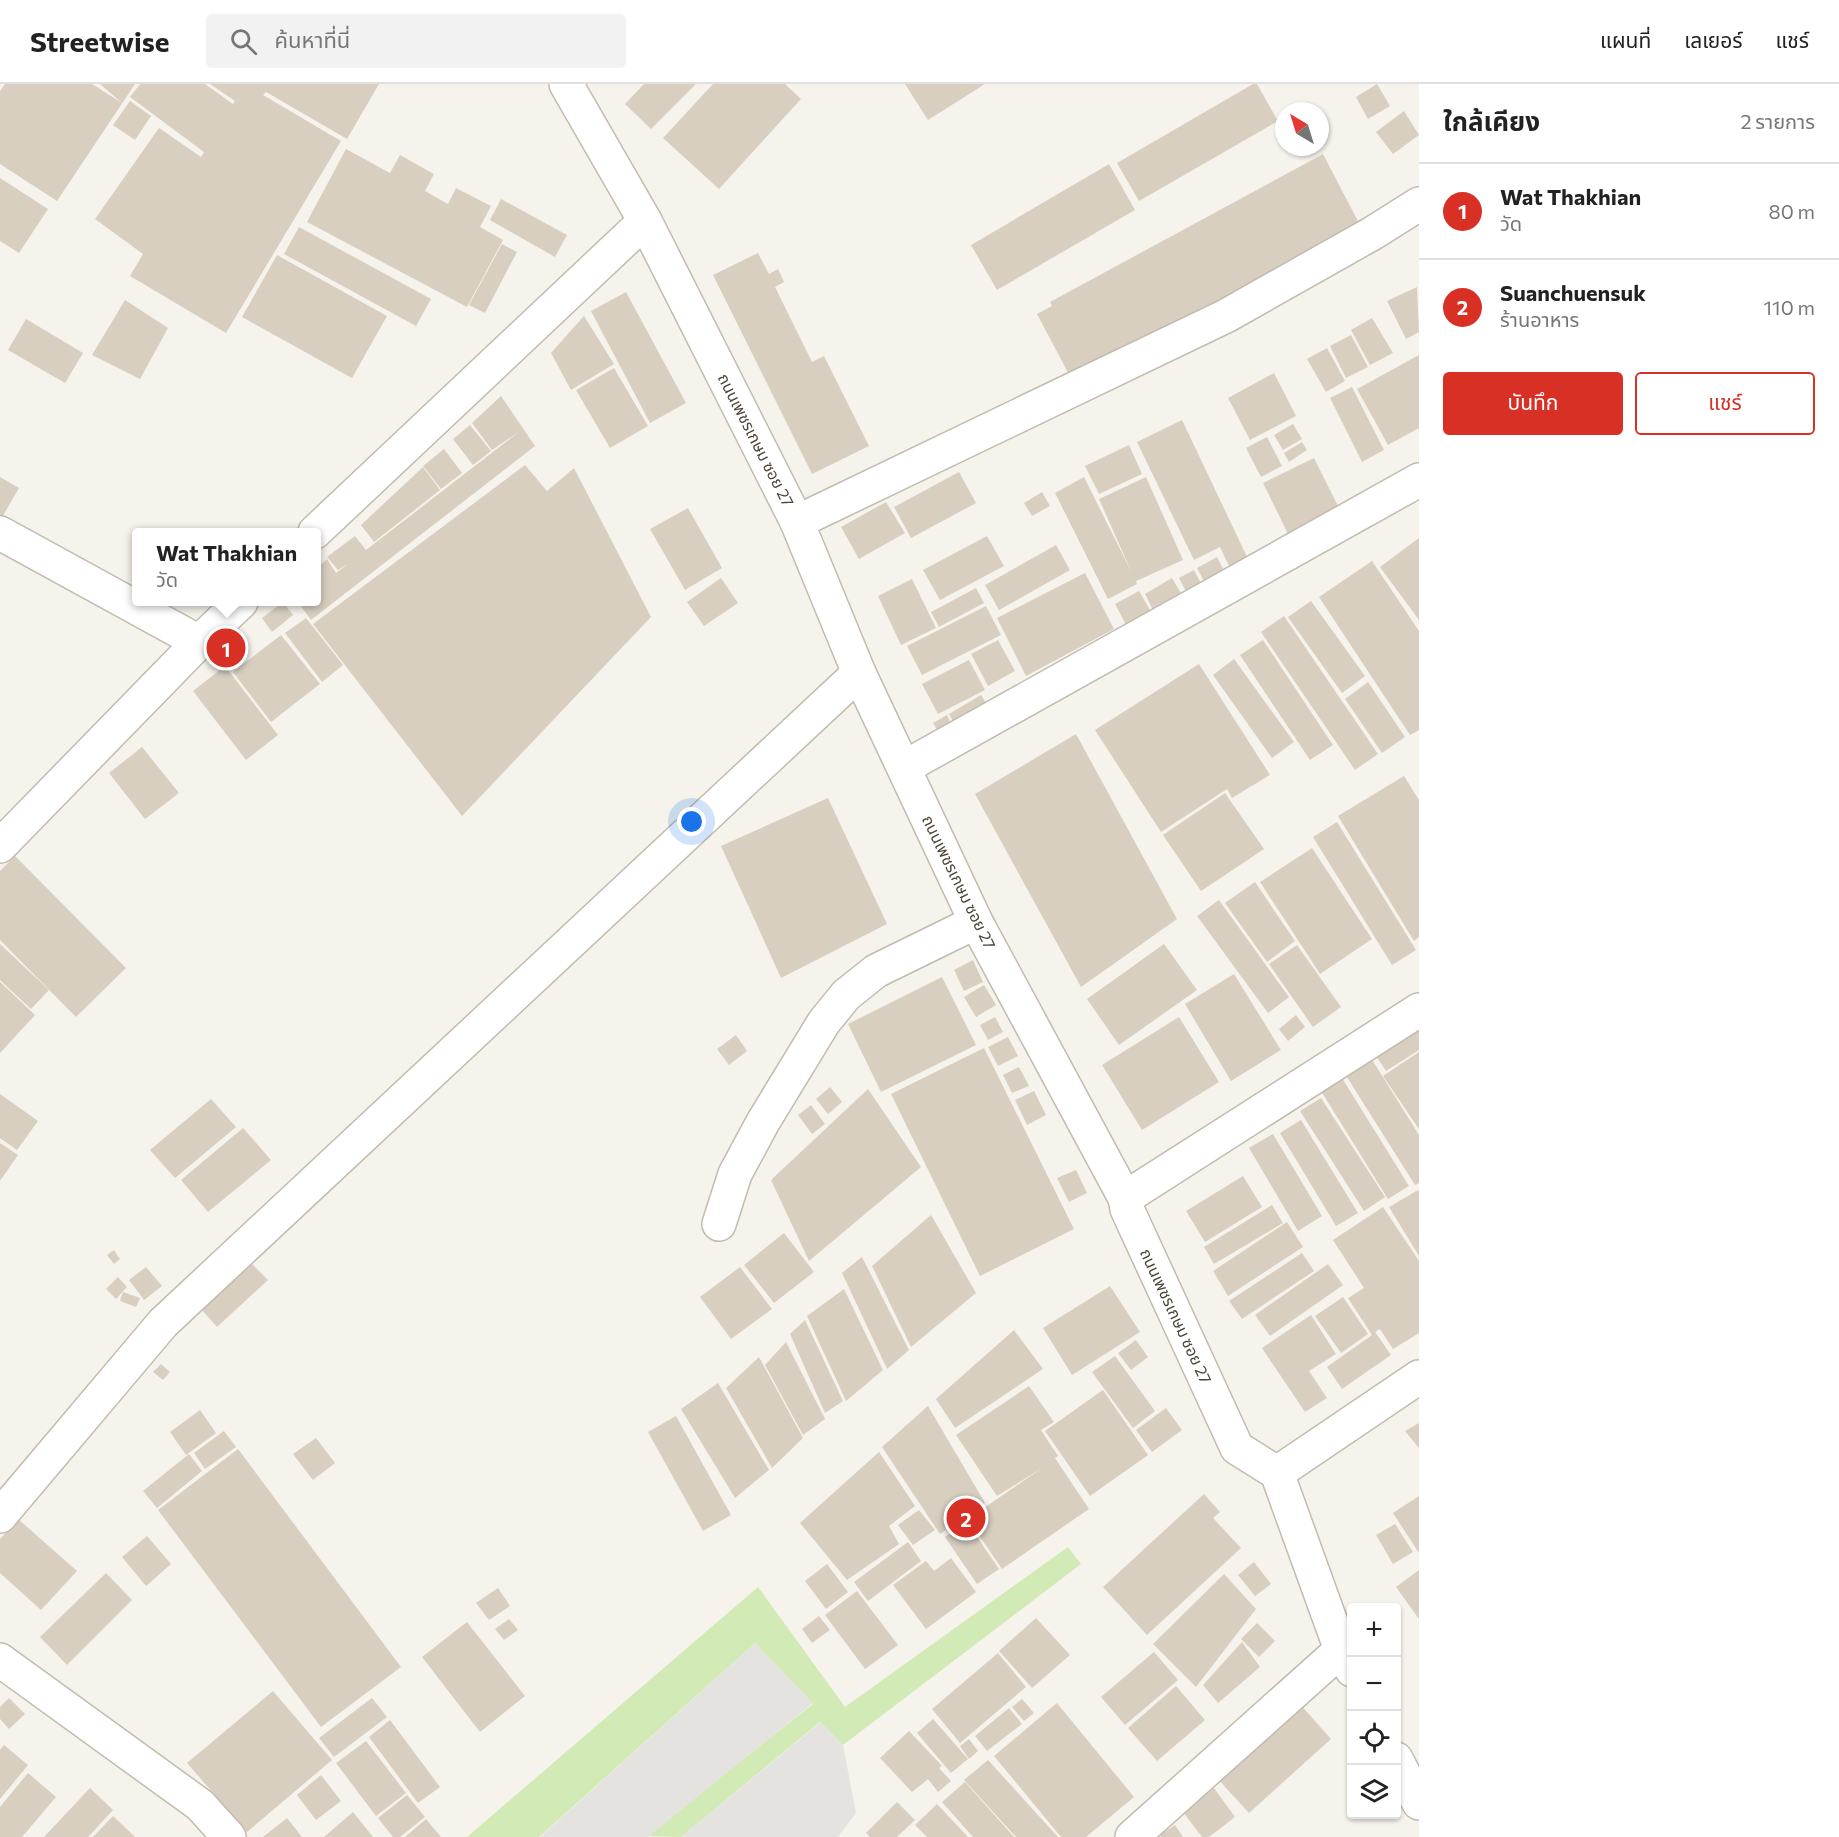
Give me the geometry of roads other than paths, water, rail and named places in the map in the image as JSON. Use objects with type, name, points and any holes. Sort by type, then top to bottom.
[{"type":"street","name":"ถนนเพชรเกษม ซอย 27","points":[[566,84],[645,221],[797,522],[859,673],[976,921],[1125,1198],[1127,1209],[1237,1448],[1277,1473]]},
{"type":"street","points":[[797,522],[1226,316],[1373,233],[1419,204]]},
{"type":"street","points":[[319,528],[645,221]]},
{"type":"street","points":[[905,767],[1419,480]]},
{"type":"street","points":[[0,533],[132,605]]},
{"type":"street","points":[[133,606],[199,642]]},
{"type":"street","points":[[0,846],[237,606]]},
{"type":"street","points":[[0,1516],[163,1323],[859,673]]},
{"type":"street","points":[[719,1224],[735,1174],[763,1122],[824,1022],[846,994],[876,971],[976,921]]},
{"type":"street","points":[[1125,1198],[1419,1011]]},
{"type":"street","points":[[1132,1837],[1346,1660],[1277,1473],[1419,1377]]},
{"type":"street","points":[[0,1660],[201,1805],[229,1837]]},
{"type":"street","points":[[1399,1765],[1419,1803]]},
{"type":"place","name":"Wat Thakhian","points":[[226,648]]},
{"type":"place","name":"Suanchuensuk","points":[[966,1518]]}]
